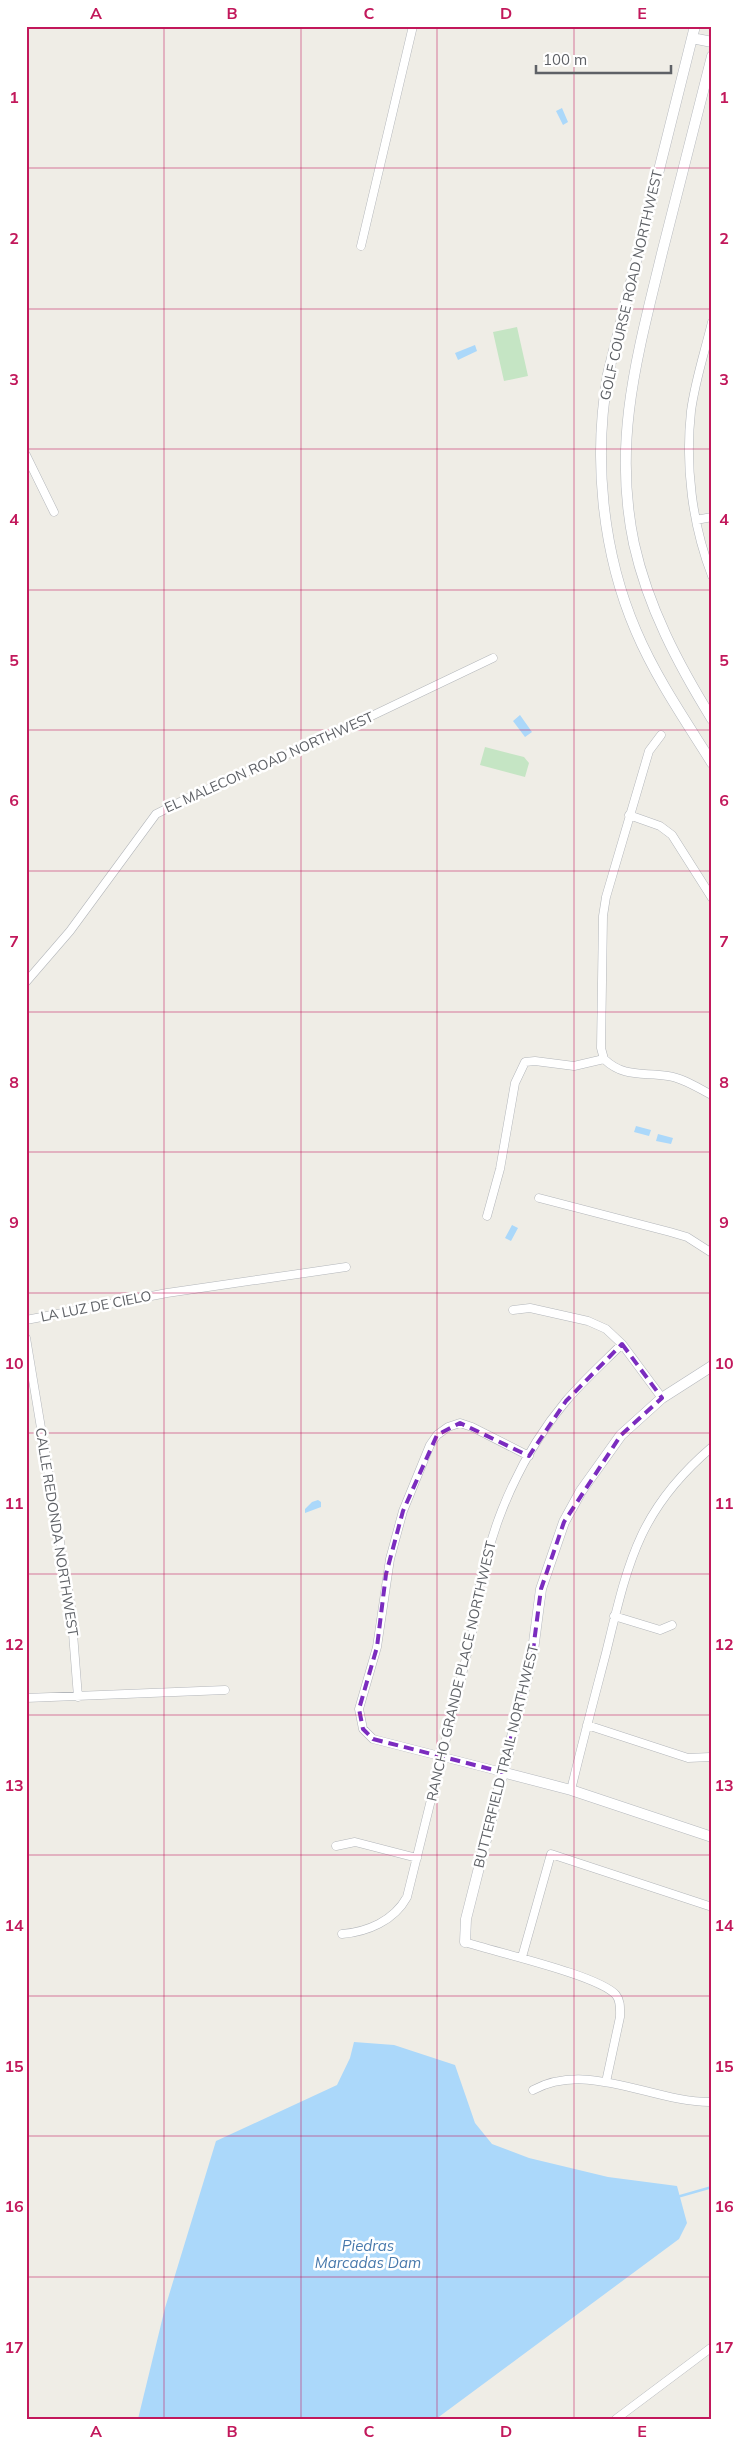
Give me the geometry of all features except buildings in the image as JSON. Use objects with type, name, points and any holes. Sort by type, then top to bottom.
[{"type":"main road","name":"GOLF COURSE ROAD NORTHWEST","points":[[695,26],[608,374],[603,402],[601,463],[607,528],[622,594],[629,613],[655,670],[712,763]]},
{"type":"main road","points":[[692,38],[712,42]]},
{"type":"main road","name":"GOLF COURSE ROAD NORTHWEST","points":[[712,56],[635,365],[626,438],[626,485],[632,527],[649,595],[676,659],[712,719]]},
{"type":"main road","name":"BUTTERFIELD TRAIL NORTHWEST","points":[[465,1942],[466,1919],[532,1658],[541,1589],[564,1522],[590,1477],[622,1435],[662,1398],[712,1366]]},
{"type":"main road","points":[[502,1772],[571,1790],[712,1837]]},
{"type":"street","points":[[361,246],[413,26]]},
{"type":"street","points":[[712,322],[691,410],[689,462],[696,520],[712,576]]},
{"type":"street","points":[[702,362],[712,364]]},
{"type":"street","points":[[26,456],[54,512]]},
{"type":"street","points":[[696,520],[712,516]]},
{"type":"street","name":"EL MALECON ROAD NORTHWEST","points":[[26,982],[70,930],[156,814],[338,732],[494,658]]},
{"type":"street","points":[[661,735],[649,751],[606,897],[603,916],[601,1048],[604,1059],[614,1068],[623,1072],[668,1076],[712,1094]]},
{"type":"street","points":[[629,815],[660,826],[672,835],[712,898]]},
{"type":"street","points":[[487,1216],[500,1169],[515,1083],[525,1062],[535,1061],[574,1066],[604,1059]]},
{"type":"street","points":[[539,1198],[687,1237],[712,1253]]},
{"type":"street","name":"LA LUZ DE CIELO","points":[[26,1320],[167,1293],[346,1267]]},
{"type":"street","points":[[513,1310],[530,1308],[588,1322],[606,1329],[622,1344],[662,1398]]},
{"type":"street","name":"CALLE REDONDA NORTHWEST","points":[[26,1338],[71,1608],[78,1697]]},
{"type":"street","name":"RANCHO GRANDE PLACE NORTHWEST","points":[[342,1934],[358,1933],[389,1918],[402,1907],[407,1897],[443,1758],[472,1634],[476,1598],[486,1553],[504,1504],[548,1424],[566,1402],[622,1344]]},
{"type":"street","points":[[502,1772],[373,1739],[363,1729],[360,1710],[377,1647],[386,1574],[403,1511],[430,1445],[437,1435],[448,1427],[460,1423],[472,1426],[529,1456]]},
{"type":"street","points":[[571,1790],[614,1616],[630,1561],[653,1512],[676,1482],[712,1447]]},
{"type":"street","points":[[614,1616],[660,1630],[672,1625]]},
{"type":"street","points":[[26,1698],[225,1690]]},
{"type":"street","points":[[587,1725],[688,1758],[710,1757]]},
{"type":"street","points":[[336,1846],[356,1842],[417,1858]]},
{"type":"street","points":[[522,1957],[551,1854],[712,1907]]},
{"type":"street","points":[[465,1942],[522,1957],[608,1988],[617,1996],[620,2006],[620,2017],[606,2082]]},
{"type":"street","points":[[533,2090],[548,2082],[565,2078],[606,2082],[679,2100],[712,2102]]},
{"type":"street","points":[[617,2418],[709,2349],[712,2359]]},
{"type":"highlighted area","points":[[622,1344],[662,1398],[621,1435],[564,1522],[541,1589],[532,1658],[502,1772],[373,1739],[363,1729],[359,1709],[377,1647],[386,1574],[403,1511],[437,1435],[460,1423],[529,1456],[566,1401]]},
{"type":"green space","points":[[517,327],[528,376],[504,381],[493,332]]},
{"type":"green space","points":[[485,747],[524,757],[529,763],[525,777],[480,765]]},
{"type":"water","points":[[562,108],[568,122],[563,125],[556,111]]},
{"type":"water","points":[[475,345],[477,351],[458,360],[455,353]]},
{"type":"water","points":[[520,715],[532,732],[525,737],[513,721]]},
{"type":"water","points":[[636,1126],[651,1130],[649,1136],[634,1132]]},
{"type":"water","points":[[658,1134],[673,1138],[671,1144],[656,1141]]},
{"type":"water","points":[[512,1225],[518,1228],[511,1241],[505,1238]]},
{"type":"water","points":[[318,1500],[321,1502],[321,1507],[305,1513],[305,1509],[312,1502]]},
{"type":"water","name":"Piedras Marcadas Dam","points":[[354,2042],[394,2045],[455,2065],[475,2123],[492,2144],[529,2158],[608,2177],[677,2186],[687,2223],[679,2239],[436,2419],[138,2419],[165,2308],[216,2141],[337,2085],[350,2058]]},
{"type":"waterway","points":[[677,2197],[712,2187]]}]
